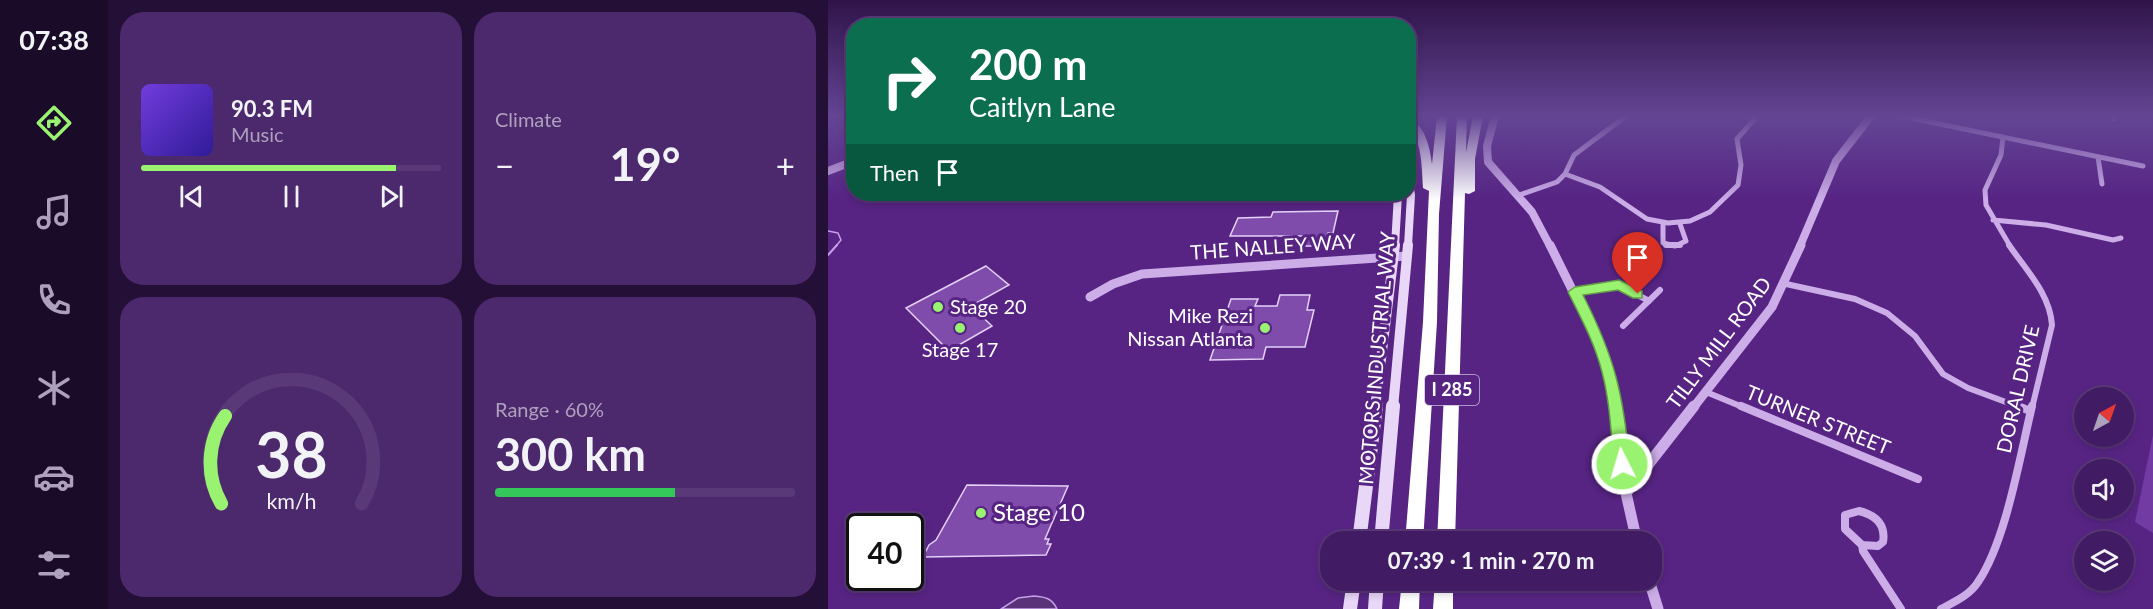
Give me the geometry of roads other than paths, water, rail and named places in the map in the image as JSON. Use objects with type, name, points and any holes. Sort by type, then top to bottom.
[{"type":"highway","points":[[1424,144],[1433,214]]},
{"type":"highway","name":"I 285","points":[[1415,531],[1430,322],[1433,214],[1439,144]]},
{"type":"highway","name":"I 285","points":[[1446,531],[1461,144]]},
{"type":"highway","points":[[1458,238],[1468,221],[1470,159],[1473,144]]},
{"type":"highway","points":[[1409,609],[1410,591]]},
{"type":"highway","points":[[1443,609],[1444,591]]},
{"type":"main road","name":"MOTORS INDUSTRIAL WAY","points":[[1382,531],[1401,256],[1398,201]]},
{"type":"main road","name":"MOTORS INDUSTRIAL WAY","points":[[1361,531],[1410,201]]},
{"type":"main road","points":[[1350,609],[1352,591]]},
{"type":"main road","points":[[1375,609],[1376,591]]},
{"type":"street","points":[[1487,144],[1488,162],[1519,195],[1536,220],[1598,339],[1609,371],[1617,406],[1626,493],[1635,531]]},
{"type":"street","points":[[1519,195],[1557,182],[1565,174],[1574,155],[1588,144]]},
{"type":"street","points":[[1565,174],[1603,188],[1646,219],[1680,224],[1703,217],[1731,194],[1741,176],[1736,144]]},
{"type":"street","name":"TILLY MILL ROAD","points":[[1626,493],[1772,308],[1786,284],[1813,208],[1835,159],[1847,144]]},
{"type":"street","name":"DORAL DRIVE","points":[[1941,609],[1963,597],[1978,584],[1994,548],[2007,511],[2052,325],[2051,311],[2041,291],[1993,220],[1986,205],[1985,190],[2001,155],[2002,144]]},
{"type":"street","points":[[2038,144],[2143,166]]},
{"type":"street","points":[[2098,157],[2102,184]]},
{"type":"street","points":[[828,171],[846,164]]},
{"type":"street","points":[[1993,220],[2046,225],[2113,240],[2121,238]]},
{"type":"street","points":[[1664,222],[1661,238],[1664,243],[1672,246],[1681,246],[1686,241],[1680,224]]},
{"type":"street","name":"THE NALLEY WAY","points":[[1090,297],[1113,284],[1142,274],[1401,256]]},
{"type":"street","points":[[1786,284],[1831,291],[1877,308],[1915,336],[1937,370],[1950,379],[2030,411]]},
{"type":"street","points":[[1575,292],[1619,285],[1649,301]]},
{"type":"street","points":[[1623,326],[1660,290]]},
{"type":"street","name":"TURNER STREET","points":[[1706,392],[1918,479]]},
{"type":"street","points":[[1621,454],[1651,460]]},
{"type":"street","points":[[1862,545],[1878,546],[1883,542],[1884,529],[1880,522],[1866,512],[1850,511],[1843,520],[1847,534],[1862,545],[1863,551],[1900,609]]},
{"type":"street","points":[[1652,591],[1658,609]]},
{"type":"waterway","points":[[828,231],[838,233],[841,240],[836,246]]},
{"type":"waterway","points":[[828,255],[837,245]]},
{"type":"place","name":"Stage 20","points":[[938,307]]},
{"type":"place","name":"Stage 17","points":[[960,328]]},
{"type":"place","name":"Mike Rezi Nissan Atlanta","points":[[1265,328]]},
{"type":"place","name":"Stage 10","points":[[981,513]]}]
